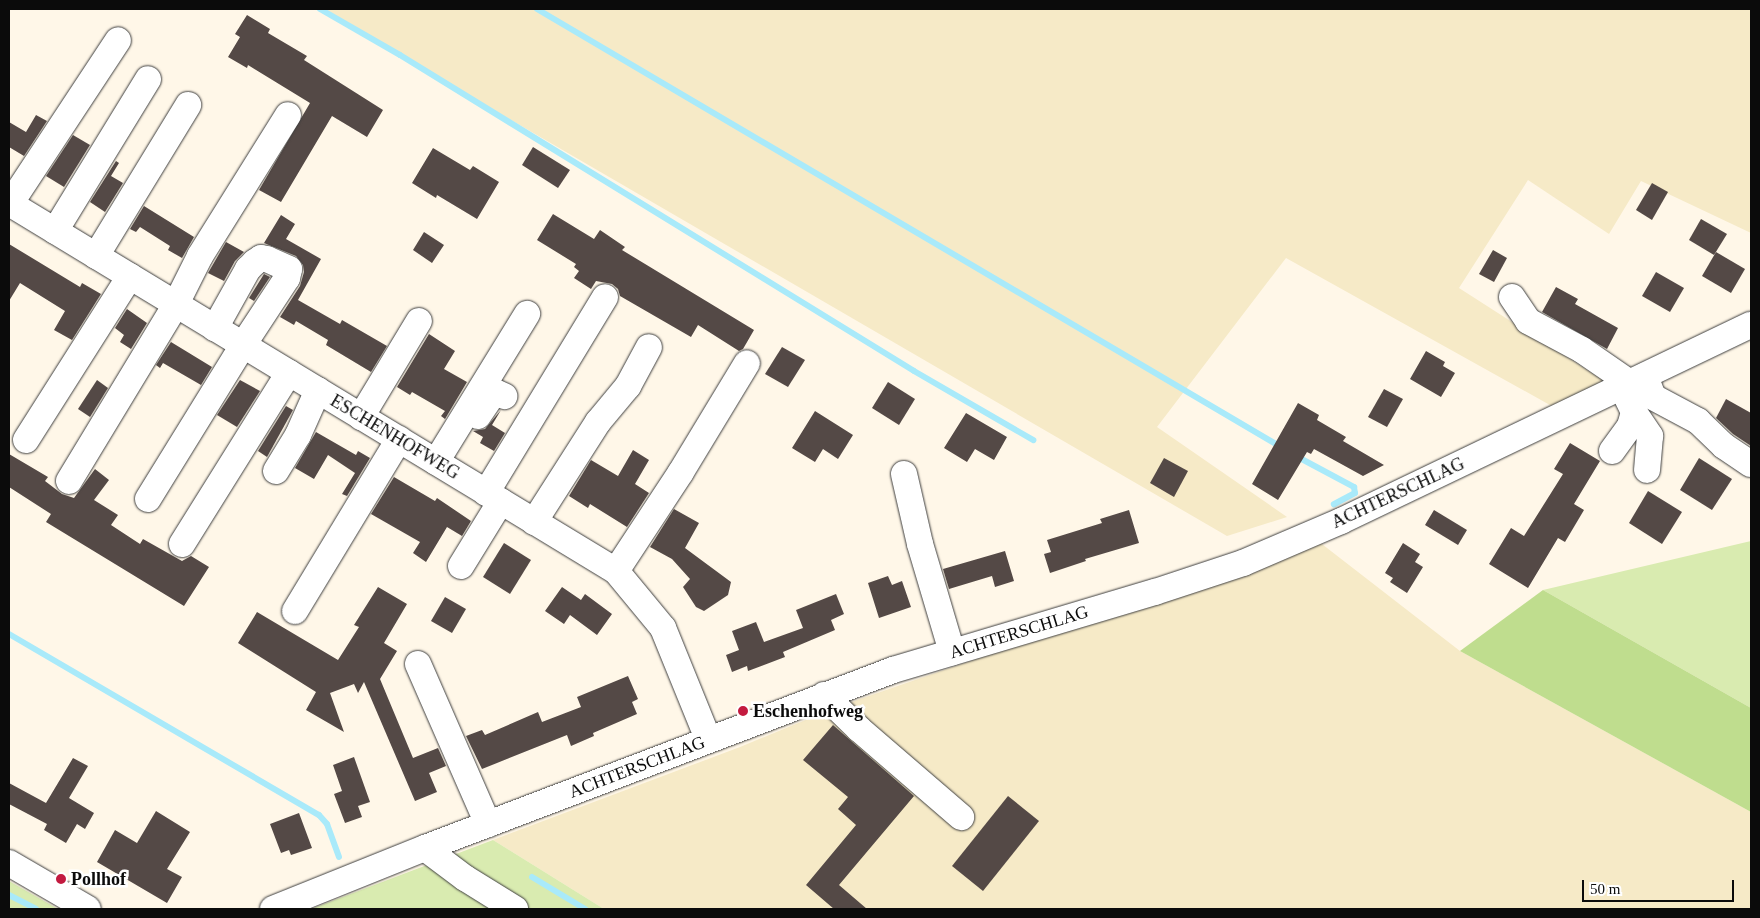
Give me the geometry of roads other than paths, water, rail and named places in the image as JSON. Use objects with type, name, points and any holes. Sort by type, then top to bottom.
[{"type":"street","points":[[11,209],[118,40]]},
{"type":"street","points":[[55,231],[148,79]]},
{"type":"street","points":[[96,256],[188,105]]},
{"type":"street","points":[[169,300],[200,256],[288,115]]},
{"type":"street","points":[[69,481],[169,300],[254,139]]},
{"type":"street","name":"ESCHENHOFWEG","points":[[11,209],[55,231],[616,572],[663,628],[708,739]]},
{"type":"street","points":[[148,499],[243,345],[287,278],[289,269],[284,265],[267,259],[261,258],[255,262],[248,269],[215,328]]},
{"type":"street","points":[[26,440],[130,276]]},
{"type":"street","points":[[460,566],[493,497],[605,297]]},
{"type":"street","points":[[1512,297],[1528,321],[1582,350],[1654,397],[1698,421],[1724,446],[1751,464]]},
{"type":"street","points":[[442,466],[527,314]]},
{"type":"street","points":[[361,416],[419,321]]},
{"type":"street","name":"ACHTERSCHLAG","points":[[273,909],[425,848],[892,670],[1243,564],[1341,521],[1751,325]]},
{"type":"street","points":[[534,522],[598,422],[628,386],[649,347]]},
{"type":"street","points":[[616,572],[681,472],[747,364]]},
{"type":"street","points":[[182,544],[289,373]]},
{"type":"street","points":[[1612,451],[1630,426],[1634,412],[1632,382]]},
{"type":"street","points":[[276,471],[298,435],[311,402],[318,390]]},
{"type":"street","points":[[442,466],[493,394],[497,393],[504,396]]},
{"type":"street","points":[[1634,412],[1650,436],[1647,470]]},
{"type":"street","points":[[295,611],[399,439]]},
{"type":"street","points":[[904,474],[920,544],[952,652]]},
{"type":"street","points":[[418,664],[488,824]]},
{"type":"street","points":[[824,696],[859,729],[961,817]]},
{"type":"street","points":[[425,848],[465,878],[515,909]]},
{"type":"street","points":[[9,862],[88,909]]},
{"type":"waterway","points":[[320,9],[400,55],[914,371],[1033,440]]},
{"type":"waterway","points":[[537,9],[1281,447]]},
{"type":"waterway","points":[[1296,456],[1354,487],[1355,493],[1334,504]]},
{"type":"waterway","points":[[9,634],[319,815],[327,824],[339,857]]},
{"type":"waterway","points":[[532,877],[585,909]]},
{"type":"waterway","points":[[9,895],[36,909]]},
{"type":"place","name":"Eschenhofweg","points":[[743,711]]},
{"type":"place","name":"Pollhof","points":[[61,879]]}]
